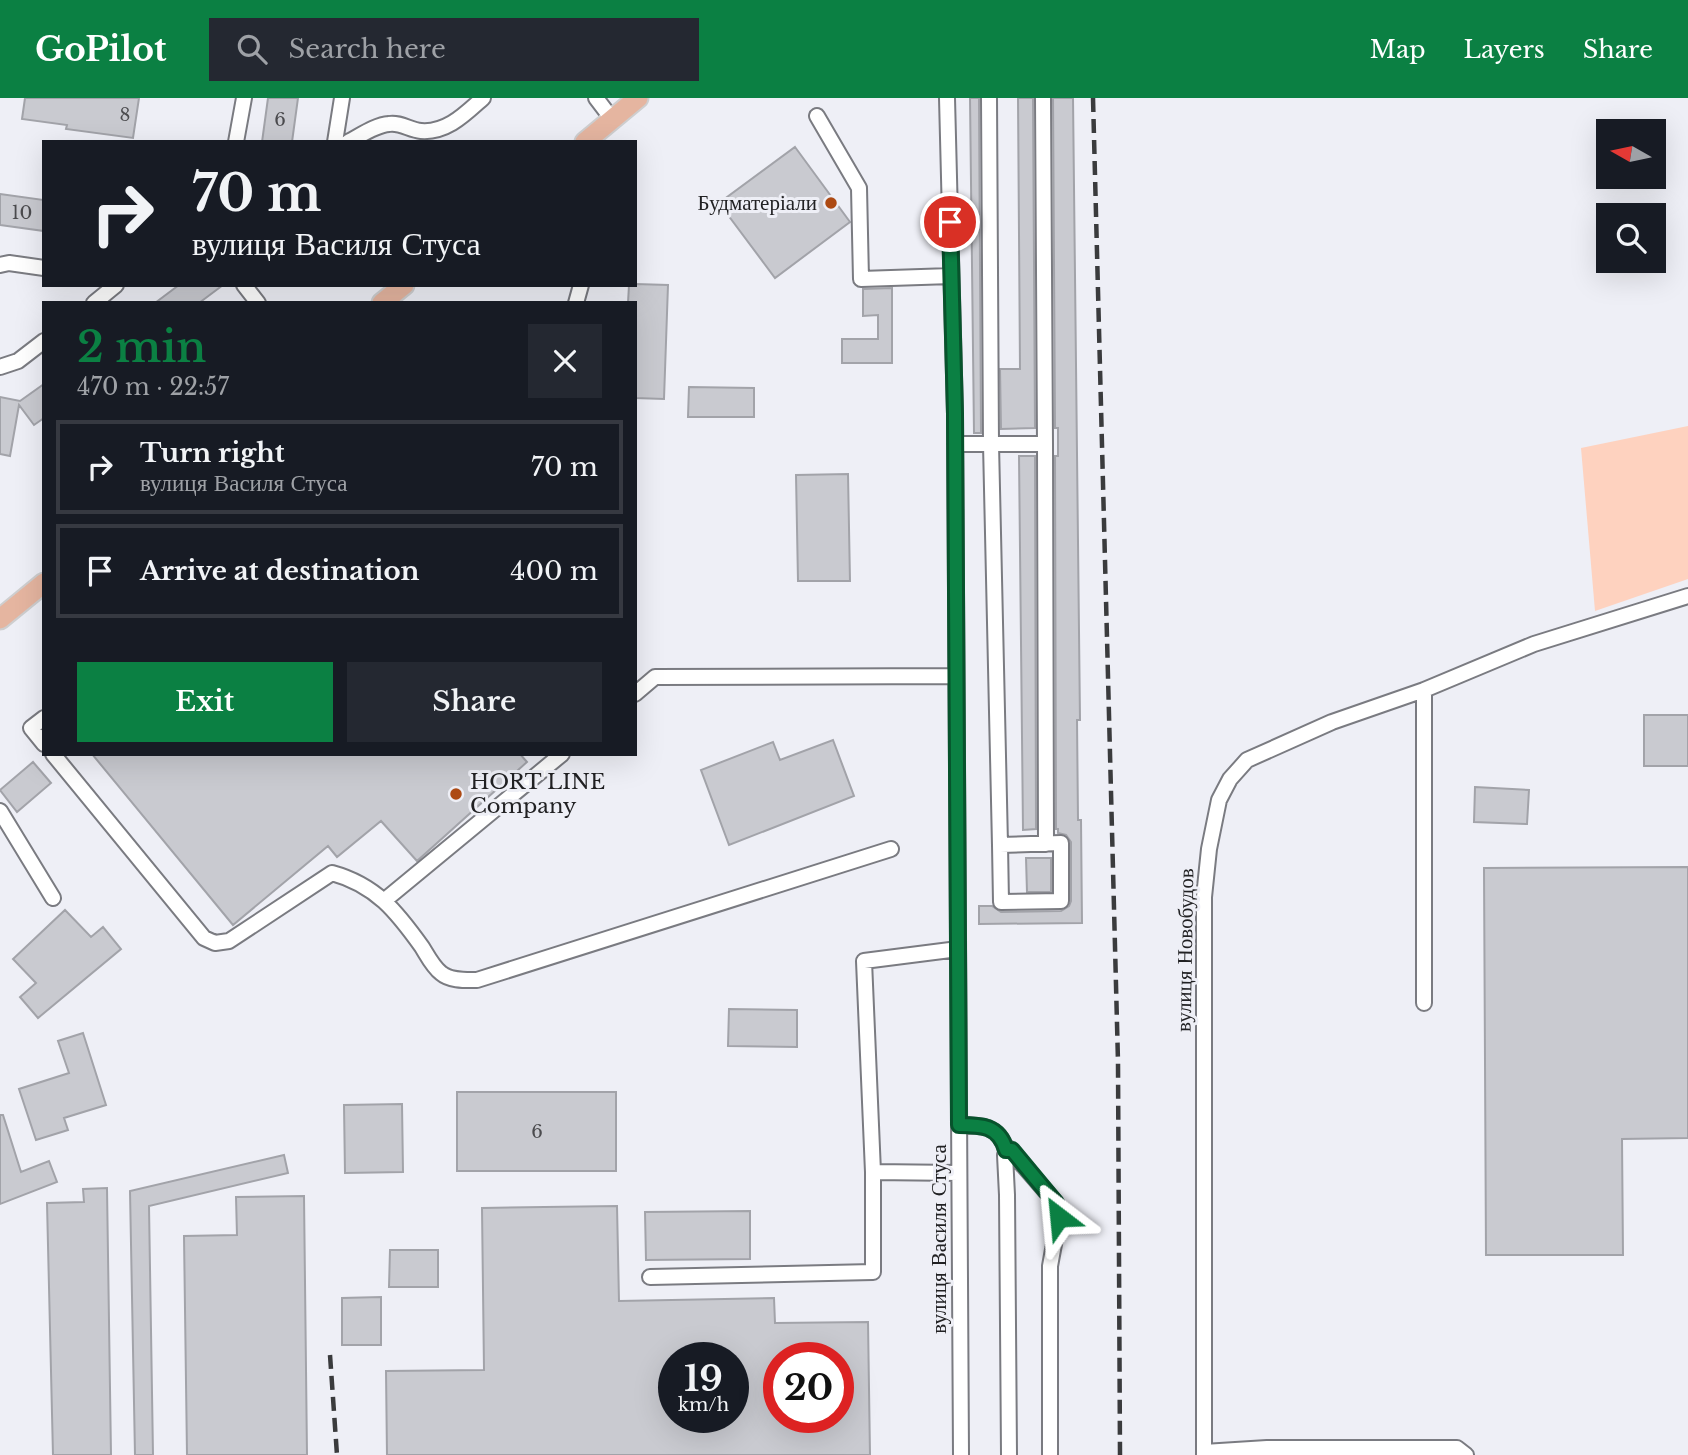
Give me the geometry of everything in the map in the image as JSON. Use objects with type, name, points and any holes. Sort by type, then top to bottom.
[{"type":"main road","points":[[587,140],[638,98]]},
{"type":"main road","points":[[384,301],[402,287]]},
{"type":"main road","points":[[0,619],[42,585]]},
{"type":"street","points":[[236,140],[244,98]]},
{"type":"street","points":[[335,140],[342,98]]},
{"type":"street","points":[[353,140],[391,123],[421,131],[439,129],[457,121],[483,98]]},
{"type":"street","points":[[596,98],[612,119]]},
{"type":"street","name":"вулиця Василя Стуса","points":[[947,98],[955,444],[961,1455]]},
{"type":"street","points":[[989,98],[992,444],[1001,901],[1061,901],[1061,843],[1000,845]]},
{"type":"street","points":[[1043,98],[1046,844]]},
{"type":"street","points":[[817,116],[859,187],[861,279],[951,276]]},
{"type":"street","points":[[0,265],[9,263],[42,268]]},
{"type":"street","points":[[96,301],[114,287]]},
{"type":"street","points":[[246,287],[256,301]]},
{"type":"street","points":[[0,367],[18,361],[42,343]]},
{"type":"street","points":[[955,444],[1045,444]]},
{"type":"street","name":"вулиця Новобудов","points":[[1204,1453],[1204,898],[1209,849],[1219,800],[1230,779],[1247,760],[1332,722],[1424,690],[1534,644],[1688,596]]},
{"type":"street","points":[[637,692],[655,677],[956,676]]},
{"type":"street","points":[[1424,690],[1424,1003]]},
{"type":"street","points":[[42,720],[31,728],[42,742]]},
{"type":"street","points":[[54,756],[210,942],[229,941],[332,873],[343,876],[385,900],[399,915],[441,974],[459,980],[477,980],[891,849]]},
{"type":"street","points":[[385,900],[560,756]]},
{"type":"street","points":[[0,811],[52,898]]},
{"type":"street","points":[[650,1277],[873,1272],[873,1172],[864,961],[958,949]]},
{"type":"street","points":[[959,1125],[992,1128],[999,1134],[1006,1150],[1009,1455]]},
{"type":"street","points":[[1006,1150],[1012,1150],[1056,1203],[1059,1217],[1049,1266],[1050,1455]]},
{"type":"street","points":[[873,1172],[959,1173]]},
{"type":"street","points":[[1204,1453],[1267,1448],[1457,1448],[1466,1455]]},
{"type":"shaded area","points":[[1688,426],[1688,579],[1595,611],[1581,448]]},
{"type":"building","points":[[25,98],[139,98],[133,138],[66,129],[67,125],[22,119]]},
{"type":"building","points":[[268,98],[298,98],[292,140],[262,140]]},
{"type":"building","points":[[970,98],[979,98],[981,433],[974,433]]},
{"type":"building","points":[[1018,98],[1033,98],[1035,428],[1001,429],[1000,369],[1020,369]]},
{"type":"building","points":[[1053,98],[1073,98],[1080,720],[1077,720],[1078,820],[1081,820],[1082,923],[979,924],[979,906],[992,906],[1001,912],[1061,911],[1069,906],[1071,901],[1071,842],[1056,829],[1055,456],[1058,456],[1058,428],[1055,428]]},
{"type":"building","points":[[795,147],[850,222],[775,278],[719,203]]},
{"type":"building","points":[[0,194],[42,200],[42,231],[0,225]]},
{"type":"building","points":[[637,284],[668,285],[664,399],[637,398],[637,301],[628,301],[629,287],[637,287]]},
{"type":"building","points":[[176,287],[220,287],[202,301],[158,301]]},
{"type":"building","points":[[892,288],[892,363],[842,363],[842,339],[878,339],[878,315],[863,316],[863,289]]},
{"type":"building","points":[[42,385],[42,419],[34,425],[19,405],[10,456],[0,454],[0,397],[20,401]]},
{"type":"building","points":[[689,387],[754,388],[754,417],[688,417]]},
{"type":"building","points":[[1019,456],[1035,456],[1036,829],[1023,830]]},
{"type":"building","points":[[848,474],[850,581],[798,581],[796,475]]},
{"type":"building","points":[[1644,715],[1688,715],[1688,766],[1644,766]]},
{"type":"building","points":[[833,740],[854,796],[729,845],[701,770],[773,742],[780,760]]},
{"type":"building","points":[[94,756],[522,756],[527,762],[417,861],[381,821],[337,857],[328,846],[233,925]]},
{"type":"building","points":[[33,762],[51,783],[17,812],[0,790]]},
{"type":"building","points":[[1475,787],[1529,790],[1527,824],[1474,822]]},
{"type":"building","points":[[1026,858],[1051,858],[1051,892],[1027,892]]},
{"type":"building","points":[[1688,867],[1688,1138],[1622,1139],[1623,1255],[1486,1255],[1484,868]]},
{"type":"building","points":[[65,910],[91,937],[103,927],[121,949],[38,1018],[20,997],[36,983],[13,959]]},
{"type":"building","points":[[729,1009],[797,1010],[797,1047],[728,1046]]},
{"type":"building","points":[[83,1033],[106,1105],[64,1118],[68,1130],[36,1140],[19,1089],[69,1073],[58,1041]]},
{"type":"building","points":[[457,1092],[616,1092],[616,1171],[457,1171]]},
{"type":"building","points":[[402,1104],[403,1172],[345,1173],[344,1105]]},
{"type":"building","points":[[0,1115],[3,1115],[21,1172],[49,1161],[57,1182],[0,1204]]},
{"type":"building","points":[[284,1155],[288,1173],[149,1206],[153,1455],[135,1455],[130,1191]]},
{"type":"building","points":[[107,1188],[111,1455],[53,1455],[47,1203],[84,1202],[83,1189]]},
{"type":"building","points":[[304,1196],[307,1455],[187,1455],[184,1236],[237,1235],[236,1197]]},
{"type":"building","points":[[617,1206],[619,1301],[774,1298],[775,1323],[868,1322],[870,1455],[387,1455],[386,1371],[484,1370],[482,1208]]},
{"type":"building","points":[[750,1211],[750,1259],[646,1260],[645,1212]]},
{"type":"building","points":[[390,1250],[438,1250],[438,1287],[389,1287]]},
{"type":"building","points":[[381,1297],[381,1345],[342,1345],[342,1298]]},
{"type":"railway","points":[[1093,98],[1118,1062],[1120,1455]]},
{"type":"railway","points":[[330,1355],[337,1455]]},
{"type":"place","name":"Будматеріали","points":[[831,203]]},
{"type":"place","name":"HORT LINE Company","points":[[456,794]]},
{"type":"route","points":[[950,222],[955,414],[959,1125],[985,1125],[999,1134],[1006,1150],[1012,1150],[1056,1203],[1059,1217]]}]
